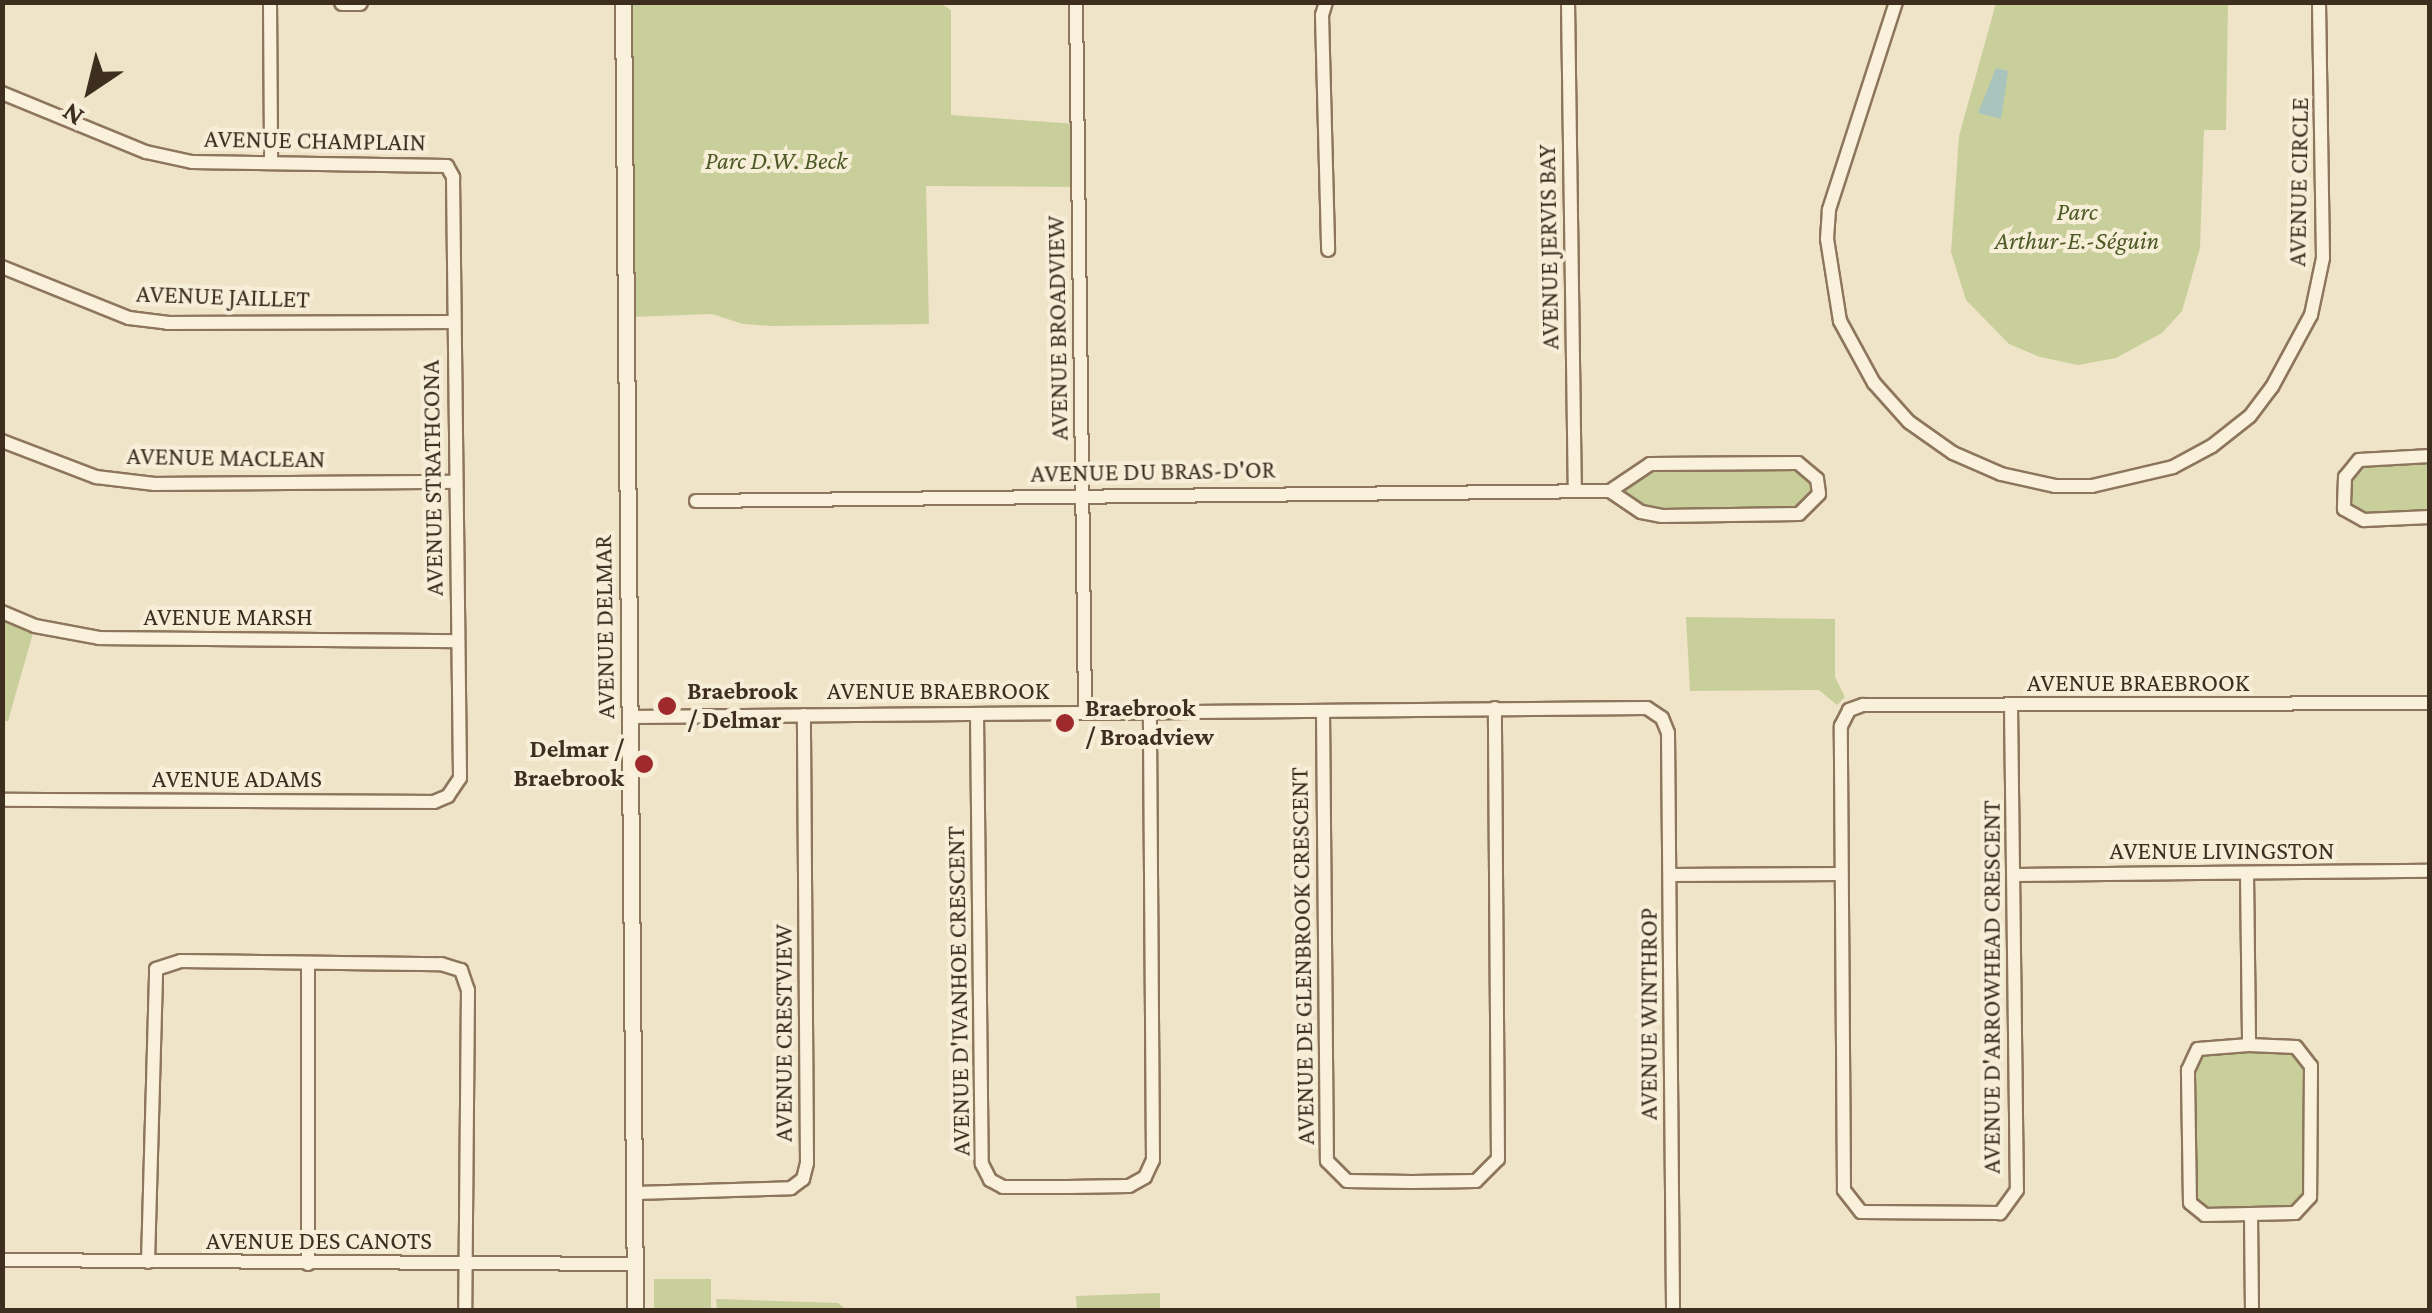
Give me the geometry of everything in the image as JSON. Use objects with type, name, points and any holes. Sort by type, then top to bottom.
[{"type":"street","points":[[270,2],[270,161]]},
{"type":"street","points":[[342,2],[358,2]]},
{"type":"street","name":"AVENUE DELMAR","points":[[623,2],[635,1310]]},
{"type":"street","name":"AVENUE BROADVIEW","points":[[1076,2],[1085,713]]},
{"type":"street","points":[[1326,2],[1322,14],[1328,250]]},
{"type":"street","name":"AVENUE JERVIS BAY","points":[[1568,2],[1575,491]]},
{"type":"street","name":"AVENUE CIRCLE","points":[[1896,2],[1829,210],[1827,239],[1840,321],[1874,383],[1908,422],[1953,453],[2001,474],[2055,486],[2092,486],[2173,467],[2212,446],[2261,402],[2304,330],[2323,258],[2319,2]]},
{"type":"street","name":"AVENUE CHAMPLAIN","points":[[2,93],[146,152],[192,162],[436,164],[447,166],[453,177]]},
{"type":"street","name":"AVENUE STRATHCONA","points":[[453,177],[460,778]]},
{"type":"street","name":"AVENUE JAILLET","points":[[2,267],[95,306],[148,320],[452,322]]},
{"type":"street","name":"AVENUE MACLEAN","points":[[2,441],[96,477],[155,484],[456,482]]},
{"type":"street","points":[[2430,456],[2358,460],[2344,477],[2344,509],[2364,520],[2430,518]]},
{"type":"street","name":"AVENUE DU BRAS-D'OR","points":[[696,501],[1610,490],[1650,464],[1798,463],[1817,479],[1819,494],[1800,514],[1662,516],[1642,512],[1610,490]]},
{"type":"street","name":"AVENUE MARSH","points":[[2,612],[35,626],[98,638],[458,641]]},
{"type":"street","name":"AVENUE BRAEBROOK","points":[[1849,710],[1863,705],[2430,703]]},
{"type":"street","name":"AVENUE D'ARROWHEAD CRESCENT","points":[[1849,710],[1840,726],[1844,1190],[1861,1212],[2000,1213],[2016,1190],[2011,706]]},
{"type":"street","name":"AVENUE DE GLENBROOK CRESCENT","points":[[1323,710],[1327,1161],[1347,1181],[1412,1182],[1476,1181],[1498,1160],[1494,708]]},
{"type":"street","name":"AVENUE BRAEBROOK","points":[[631,717],[1646,708],[1662,718]]},
{"type":"street","name":"AVENUE D'IVANHOE CRESCENT","points":[[976,714],[982,1164],[990,1180],[1004,1187],[1082,1187],[1129,1186],[1145,1177],[1152,1160],[1150,712]]},
{"type":"street","name":"AVENUE CRESTVIEW","points":[[636,1193],[791,1188],[803,1180],[804,714]]},
{"type":"street","name":"AVENUE WINTHROP","points":[[1662,718],[1668,733],[1673,1310]]},
{"type":"street","name":"AVENUE ADAMS","points":[[2,800],[434,802],[448,796],[460,778]]},
{"type":"street","name":"AVENUE LIVINGSTON","points":[[2015,874],[2430,872]]},
{"type":"street","points":[[1670,875],[1842,874]]},
{"type":"street","points":[[2248,874],[2249,1045]]},
{"type":"street","points":[[148,1262],[156,968],[181,961],[441,964],[462,970],[468,990],[466,1310]]},
{"type":"street","points":[[308,963],[308,1264]]},
{"type":"street","points":[[2296,1047],[2311,1066],[2310,1197],[2295,1213],[2251,1215],[2206,1214],[2190,1204],[2188,1070],[2198,1049],[2296,1047]]},
{"type":"street","points":[[2251,1215],[2252,1310]]},
{"type":"street","name":"AVENUE DES CANOTS","points":[[2,1260],[634,1264]]},
{"type":"green space","name":"Parc D.W. Beck","points":[[623,3],[940,3],[951,10],[951,115],[1077,124],[1079,187],[926,186],[929,324],[771,326],[743,324],[712,314],[629,317]]},
{"type":"green space","name":"Parc Arthur-E.-Séguin","points":[[1996,3],[2228,3],[2226,130],[2204,130],[2200,248],[2182,311],[2162,333],[2116,358],[2078,365],[2040,357],[2009,344],[1966,300],[1951,252],[1959,136]]},
{"type":"green space","points":[[2429,456],[2429,517],[2364,520],[2344,509],[2345,477],[2359,460]]},
{"type":"green space","points":[[1650,464],[1809,469],[1819,494],[1799,514],[1662,516],[1610,491]]},
{"type":"green space","points":[[2,613],[35,626],[8,721],[3,721]]},
{"type":"green space","points":[[1686,617],[1835,619],[1835,677],[1845,697],[1837,705],[1819,690],[1690,691]]},
{"type":"green space","points":[[2296,1047],[2311,1066],[2304,1207],[2205,1215],[2190,1203],[2192,1058],[2199,1049]]},
{"type":"green space","points":[[654,1279],[711,1279],[711,1310],[654,1310]]},
{"type":"green space","points":[[1160,1293],[1160,1310],[1077,1310],[1076,1296]]},
{"type":"green space","points":[[716,1299],[838,1303],[847,1310],[717,1310]]},
{"type":"water","points":[[1996,68],[2008,71],[2001,119],[1978,113]]},
{"type":"place","name":"Braebrook / Delmar","points":[[667,706]]},
{"type":"place","name":"Braebrook / Broadview","points":[[1065,723]]},
{"type":"place","name":"Delmar / Braebrook","points":[[644,764]]}]
